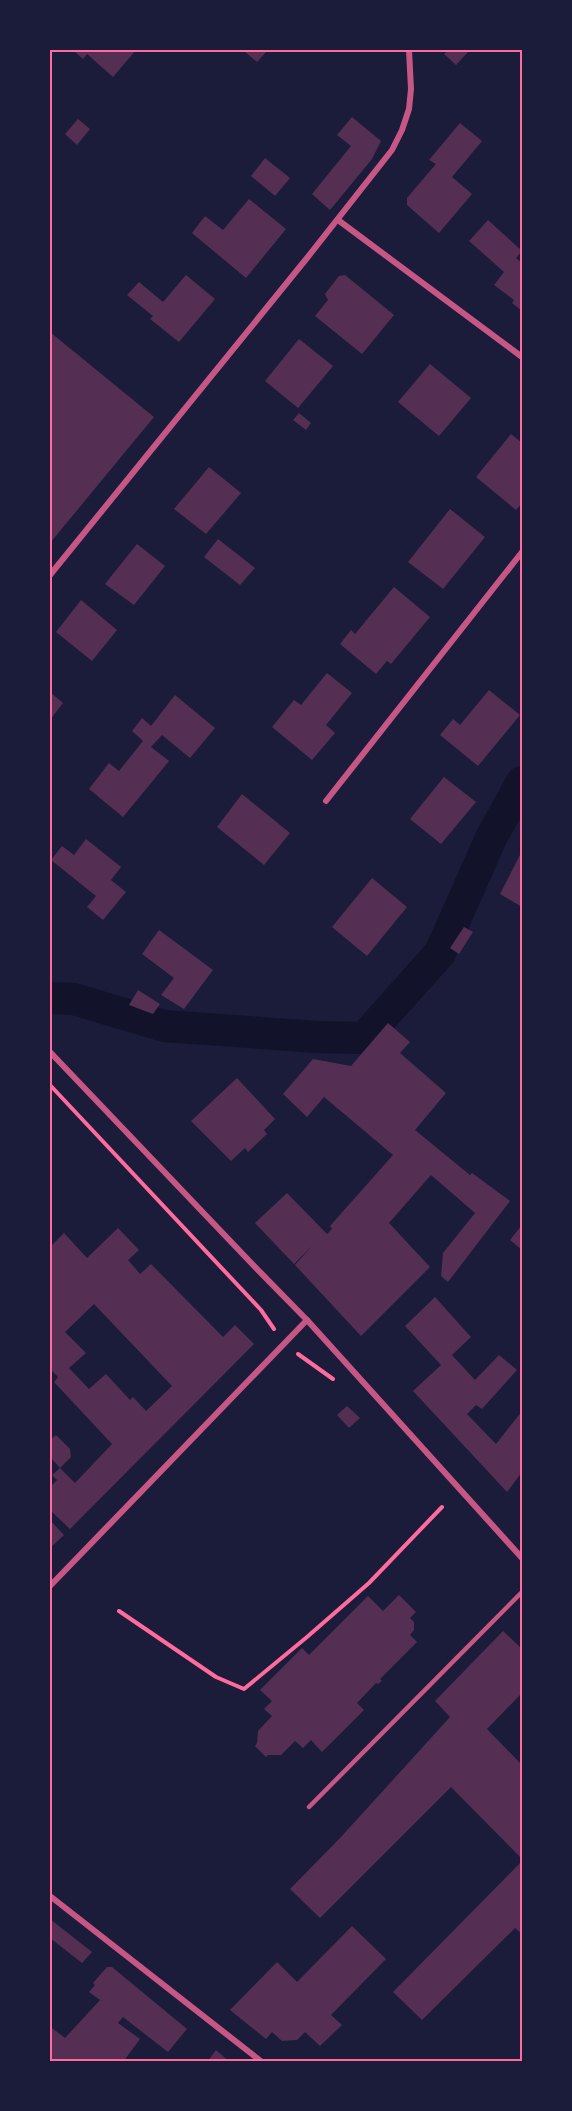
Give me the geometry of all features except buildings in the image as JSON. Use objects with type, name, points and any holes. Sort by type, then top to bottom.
[{"type":"street","points":[[50,575],[338,220],[392,150],[402,130],[408,109],[411,88],[409,50]]},
{"type":"street","points":[[338,220],[522,357]]},
{"type":"street","points":[[326,801],[522,552]]},
{"type":"street","points":[[50,1052],[247,1260],[308,1320],[522,1558]]},
{"type":"street","points":[[50,1586],[308,1320]]},
{"type":"street","points":[[50,1896],[261,2061]]},
{"type":"lane","points":[[309,1807],[522,1592]]},
{"type":"path","points":[[119,1611],[216,1677],[244,1689],[369,1583],[442,1508]]},
{"type":"waterway","points":[[50,998],[74,999],[164,1026],[364,1038],[440,953],[492,836],[522,782]]}]
